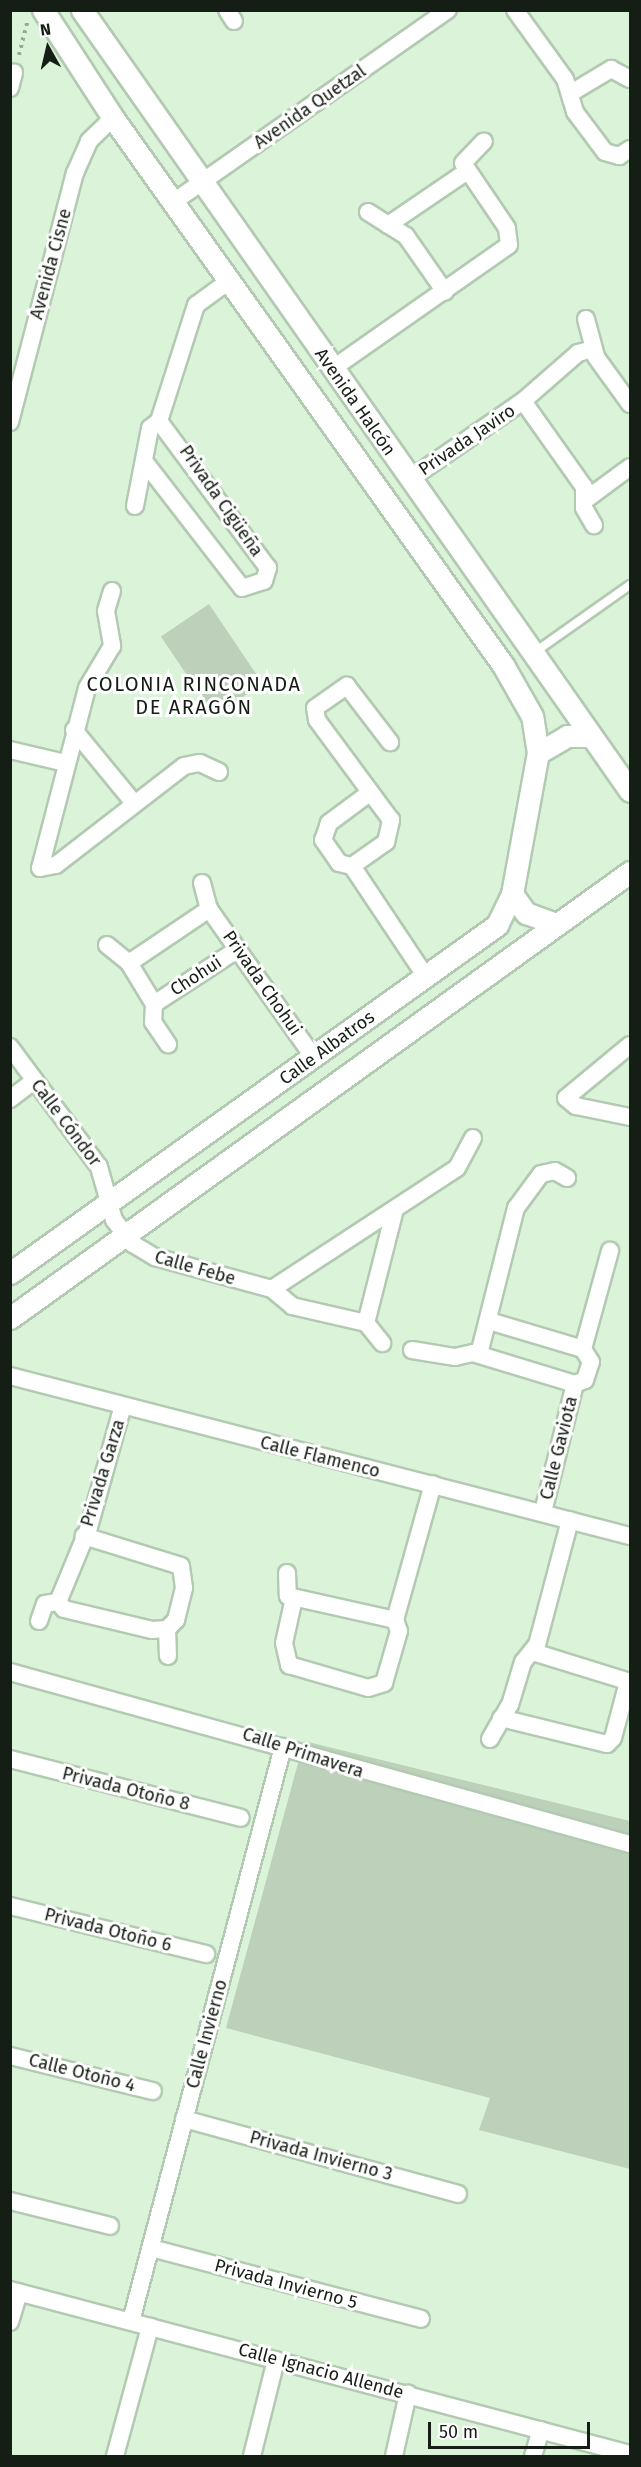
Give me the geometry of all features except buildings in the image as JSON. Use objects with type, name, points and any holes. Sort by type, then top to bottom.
[{"type":"street","name":"Avenida Halcón","points":[[43,10],[112,118],[503,665],[532,716],[538,753]]},
{"type":"street","name":"Avenida Quetzal","points":[[172,203],[447,10]]},
{"type":"street","points":[[515,10],[571,93],[575,112],[606,152],[619,156],[630,149]]},
{"type":"street","name":"Avenida Halcón","points":[[89,13],[201,183],[630,791]]},
{"type":"street","points":[[571,93],[611,69],[630,79]]},
{"type":"street","name":"Avenida Cisne","points":[[10,422],[75,173],[89,141],[112,118]]},
{"type":"street","points":[[332,369],[505,250],[511,239],[466,172],[463,157],[484,141]]},
{"type":"street","points":[[388,225],[466,172]]},
{"type":"street","points":[[368,212],[406,236],[445,292]]},
{"type":"street","points":[[135,506],[150,428],[159,421],[196,305],[228,282]]},
{"type":"street","points":[[586,319],[593,329],[593,349],[630,404]]},
{"type":"street","name":"Privada Javiro","points":[[410,478],[523,401],[578,353],[593,349]]},
{"type":"street","name":"Privada Javiro","points":[[523,401],[584,487],[584,501],[594,525]]},
{"type":"street","name":"Privada Cigüeña","points":[[144,461],[242,588],[264,581],[266,565],[159,421]]},
{"type":"street","points":[[584,501],[630,467]]},
{"type":"street","points":[[112,591],[106,611],[112,646],[87,688],[74,730],[40,854],[43,871],[192,763],[219,772]]},
{"type":"street","points":[[352,866],[391,832],[390,816],[368,794],[317,720],[315,708],[347,686],[390,742]]},
{"type":"street","points":[[74,730],[134,803]]},
{"type":"street","points":[[538,753],[567,736],[591,736]]},
{"type":"street","points":[[10,750],[66,763]]},
{"type":"street","name":"Calle Albatros","points":[[10,1273],[493,929],[512,894],[538,753]]},
{"type":"street","points":[[368,794],[322,834],[339,863],[352,866],[426,977]]},
{"type":"street","name":"Calle Albatros","points":[[10,1318],[630,872]]},
{"type":"street","name":"Privada Chohui","points":[[202,883],[209,909],[314,1058]]},
{"type":"street","points":[[512,894],[526,913],[557,924]]},
{"type":"street","points":[[129,963],[209,909]]},
{"type":"street","points":[[107,945],[129,963],[154,1004],[153,1022],[168,1044]]},
{"type":"street","name":"Chohui","points":[[154,1004],[238,949]]},
{"type":"street","points":[[630,1045],[566,1098],[576,1106],[630,1117]]},
{"type":"street","name":"Calle Cóndor","points":[[10,1047],[99,1167],[107,1203],[125,1235]]},
{"type":"street","points":[[10,1099],[34,1081]]},
{"type":"street","points":[[272,1289],[394,1213],[457,1168],[473,1138]]},
{"type":"street","points":[[479,1354],[521,1199],[545,1171],[567,1178]]},
{"type":"street","points":[[382,1343],[366,1323],[394,1213]]},
{"type":"street","name":"Calle Febe","points":[[125,1235],[155,1257],[272,1289],[292,1306],[366,1323]]},
{"type":"street","name":"Calle Gaviota","points":[[412,1350],[455,1357],[479,1354],[575,1384],[585,1380],[590,1366],[583,1349],[610,1251]]},
{"type":"street","points":[[489,1321],[583,1349]]},
{"type":"street","name":"Calle Flamenco","points":[[10,1376],[122,1409],[433,1484],[630,1536]]},
{"type":"street","name":"Calle Gaviota","points":[[543,1512],[575,1384]]},
{"type":"street","name":"Privada Garza","points":[[39,1621],[45,1604],[58,1602],[84,1536],[122,1409]]},
{"type":"street","points":[[294,1598],[284,1643],[288,1665],[368,1688],[388,1678],[399,1631],[394,1620],[433,1484]]},
{"type":"street","points":[[490,1739],[501,1718],[523,1662],[533,1653],[570,1520]]},
{"type":"street","name":"Privada Garza","points":[[84,1536],[180,1566],[184,1588],[176,1620],[167,1629]]},
{"type":"street","points":[[286,1573],[285,1593],[294,1598],[394,1620]]},
{"type":"street","points":[[58,1602],[64,1609],[167,1629],[168,1656]]},
{"type":"street","points":[[501,1718],[607,1744],[613,1738],[629,1682],[533,1653]]},
{"type":"street","name":"Calle Primavera","points":[[10,1672],[630,1844]]},
{"type":"street","name":"Calle Invierno","points":[[130,2321],[283,1747]]},
{"type":"street","name":"Privada Otoño 8","points":[[10,1759],[241,1818]]},
{"type":"street","name":"Privada Otoño 6","points":[[10,1906],[206,1954]]},
{"type":"street","name":"Calle Otoño 4","points":[[10,2056],[153,2091]]},
{"type":"street","name":"Privada Invierno 3","points":[[184,2119],[458,2194]]},
{"type":"street","points":[[10,2201],[110,2226]]},
{"type":"street","name":"Privada Invierno 5","points":[[151,2248],[421,2319]]},
{"type":"street","points":[[10,2322],[14,2291]]},
{"type":"street","name":"Calle Ignacio Allende","points":[[14,2291],[630,2454]]},
{"type":"street","points":[[115,2457],[150,2327]]},
{"type":"street","points":[[252,2457],[276,2360]]},
{"type":"street","points":[[394,2457],[408,2394]]},
{"type":"street","points":[[533,2457],[541,2430]]},
{"type":"lane","points":[[534,653],[630,585]]},
{"type":"path","points":[[12,81],[30,10]]},
{"type":"green space","points":[[209,604],[263,684],[215,716],[161,636]]},
{"type":"green space","points":[[304,1741],[630,1821],[630,2169],[479,2130],[490,2098],[226,2028]]},
{"type":"district","name":"COLONIA RINCONADA DE ARAGÓN","points":[[194,696]]}]
